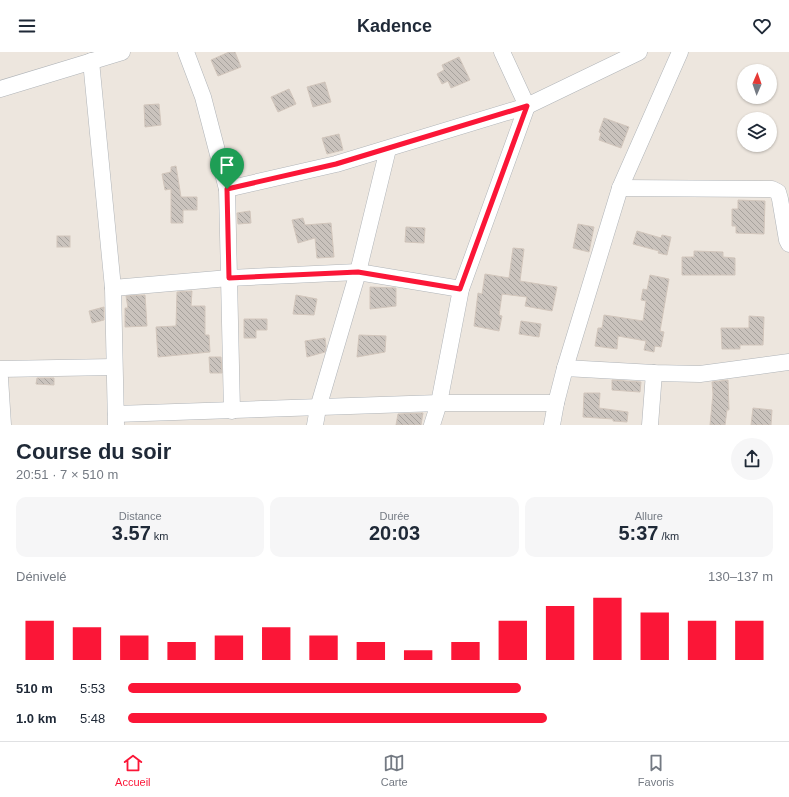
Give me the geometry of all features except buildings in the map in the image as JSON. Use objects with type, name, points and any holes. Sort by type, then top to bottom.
[{"type":"street","points":[[0,89],[122,52]]},
{"type":"street","points":[[186,52],[203,97],[227,189],[232,411]]},
{"type":"street","points":[[432,425],[438,403],[460,289],[527,106],[502,52]]},
{"type":"street","points":[[227,189],[336,164],[527,106],[639,52]]},
{"type":"street","points":[[552,425],[565,368],[620,188],[680,52]]},
{"type":"street","points":[[91,61],[113,288],[116,420],[232,411],[438,403],[556,403]]},
{"type":"street","points":[[315,425],[318,408],[358,272],[388,149]]},
{"type":"street","points":[[620,188],[772,189],[778,192],[789,244]]},
{"type":"street","points":[[113,288],[229,278],[358,272],[460,289]]},
{"type":"street","points":[[565,368],[700,374],[789,362]]},
{"type":"street","points":[[0,369],[114,367]]},
{"type":"street","points":[[650,425],[654,373]]},
{"type":"street","points":[[0,378],[3,425]]},
{"type":"route","points":[[527,106],[460,289],[358,272],[229,278],[227,189],[336,164],[527,106]]}]
